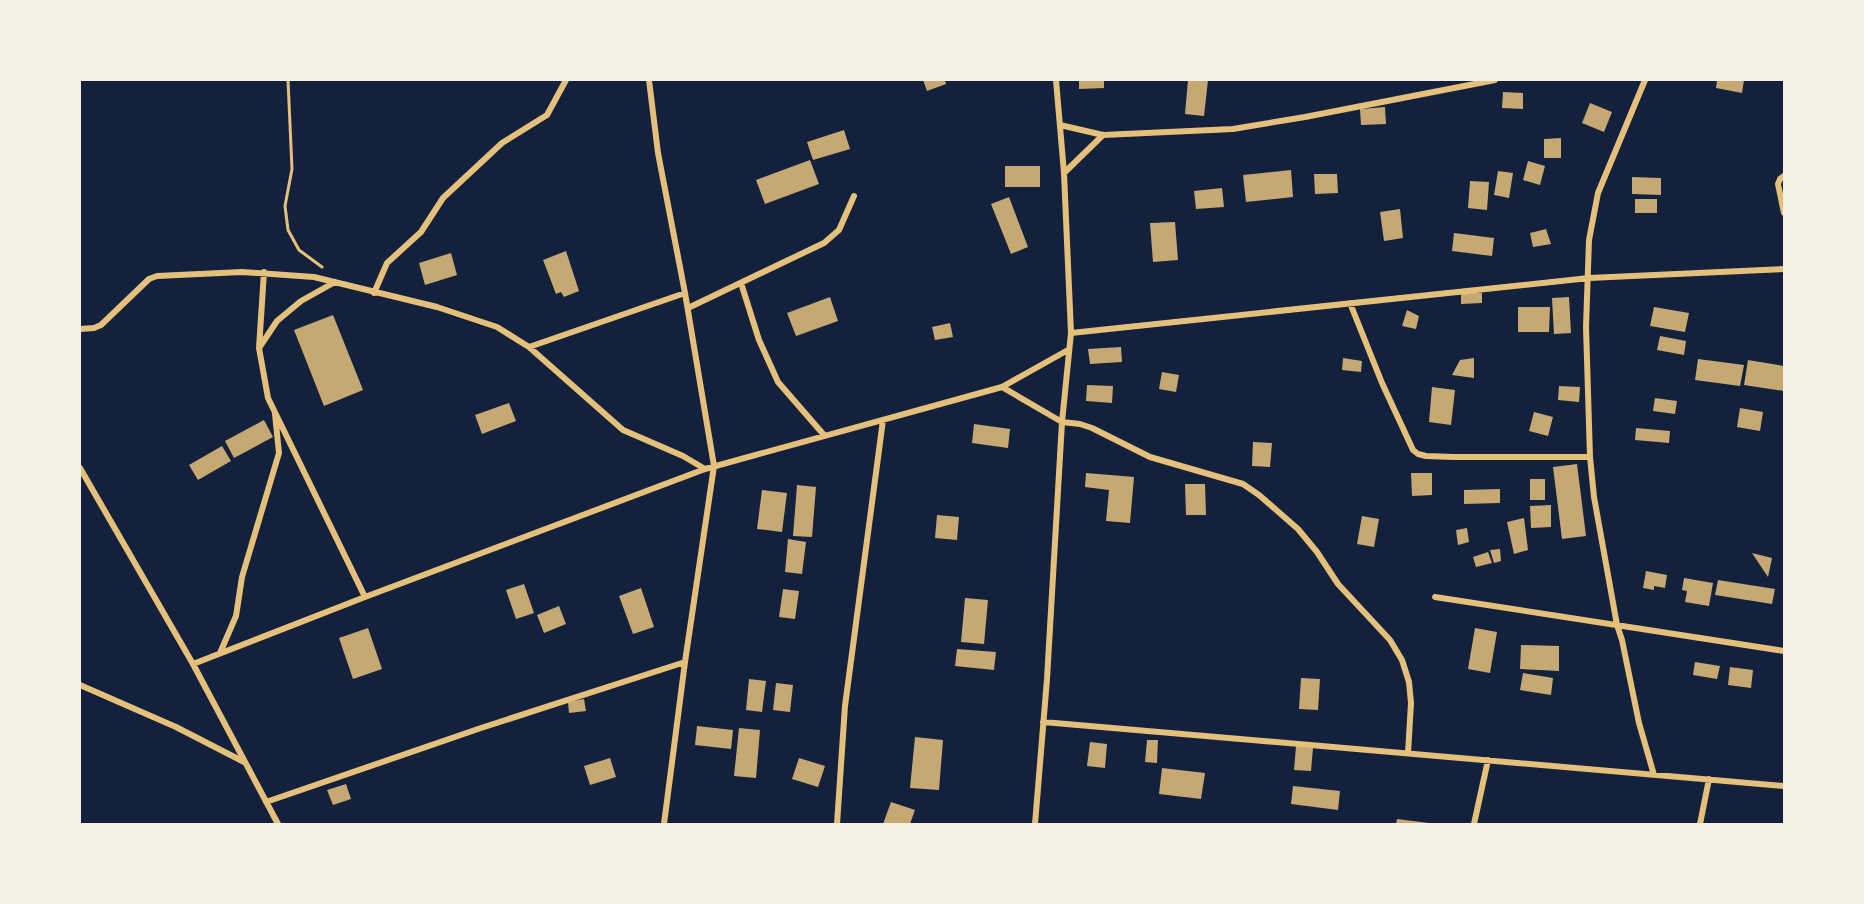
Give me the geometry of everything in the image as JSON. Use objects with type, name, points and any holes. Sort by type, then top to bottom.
[{"type":"street","points":[[374,293],[387,263],[421,232],[443,198],[502,143],[547,115],[566,80]]},
{"type":"street","points":[[649,80],[658,153],[688,308],[714,466],[664,825]]},
{"type":"street","points":[[1035,825],[1062,422],[1071,333],[1064,173],[1056,80]]},
{"type":"street","points":[[1060,125],[1103,135],[1233,129],[1495,80]]},
{"type":"street","points":[[1644,80],[1598,193],[1589,240],[1586,327],[1590,457],[1594,497],[1617,625],[1654,775]]},
{"type":"street","points":[[1064,173],[1103,135]]},
{"type":"street","points":[[1785,176],[1778,184],[1785,213]]},
{"type":"street","points":[[688,308],[824,243],[839,230],[854,196]]},
{"type":"street","points":[[1071,333],[1589,278],[1785,269]]},
{"type":"street","points":[[264,272],[259,348],[261,370],[268,398],[365,597]]},
{"type":"street","points":[[80,329],[94,328],[101,324],[149,279],[157,276],[264,272],[314,277],[437,307],[498,327],[529,347],[624,430],[683,456],[705,469]]},
{"type":"street","points":[[259,348],[277,321],[301,301],[335,282]]},
{"type":"street","points":[[741,283],[759,340],[778,382],[825,435]]},
{"type":"street","points":[[529,347],[685,293]]},
{"type":"street","points":[[1350,303],[1404,431],[1413,450],[1418,454],[1454,457],[1590,457]]},
{"type":"street","points":[[193,664],[705,469],[1002,387],[1068,350]]},
{"type":"street","points":[[1002,387],[1062,422],[1092,428],[1150,457],[1242,484],[1298,529],[1317,552],[1338,584],[1390,640],[1402,660],[1412,704],[1408,753]]},
{"type":"street","points":[[220,653],[236,616],[242,577],[279,453],[274,409]]},
{"type":"street","points":[[837,825],[845,706],[883,420]]},
{"type":"street","points":[[80,468],[193,664],[278,825]]},
{"type":"street","points":[[1435,597],[1785,651]]},
{"type":"street","points":[[266,802],[685,662]]},
{"type":"street","points":[[80,685],[176,727],[244,762]]},
{"type":"street","points":[[1043,722],[1785,786]]},
{"type":"street","points":[[1474,825],[1488,760]]},
{"type":"street","points":[[1700,825],[1708,779]]},
{"type":"path","points":[[288,80],[292,169],[285,206],[288,230],[299,250],[319,263],[335,282]]},
{"type":"building","points":[[923,80],[945,80],[946,84],[927,91]]},
{"type":"building","points":[[1079,80],[1104,80],[1104,88],[1079,89]]},
{"type":"building","points":[[1188,80],[1208,80],[1204,116],[1185,114]]},
{"type":"building","points":[[1717,80],[1744,80],[1742,93],[1716,88]]},
{"type":"building","points":[[1503,92],[1523,93],[1523,109],[1502,108]]},
{"type":"building","points":[[1590,103],[1612,112],[1604,132],[1582,123]]},
{"type":"building","points":[[1385,107],[1386,124],[1361,125],[1360,109]]},
{"type":"building","points":[[844,130],[850,149],[813,160],[807,142]]},
{"type":"building","points":[[1561,138],[1561,158],[1544,158],[1544,139]]},
{"type":"building","points":[[810,160],[819,184],[765,204],[756,180]]},
{"type":"building","points":[[1528,161],[1545,166],[1540,185],[1523,180]]},
{"type":"building","points":[[1005,166],[1040,166],[1040,187],[1005,187]]},
{"type":"building","points":[[1291,170],[1293,197],[1246,202],[1243,175]]},
{"type":"building","points":[[1498,171],[1513,173],[1509,198],[1494,195]]},
{"type":"building","points":[[1314,174],[1337,174],[1338,193],[1315,194]]},
{"type":"building","points":[[1632,177],[1661,178],[1661,195],[1632,194]]},
{"type":"building","points":[[1470,181],[1489,182],[1487,210],[1468,208]]},
{"type":"building","points":[[1222,188],[1224,207],[1196,209],[1194,191]]},
{"type":"building","points":[[1009,197],[1028,247],[1011,254],[991,204]]},
{"type":"building","points":[[1635,199],[1657,199],[1657,213],[1635,213]]},
{"type":"building","points":[[1400,209],[1403,238],[1384,241],[1380,212]]},
{"type":"building","points":[[1175,222],[1178,260],[1153,262],[1150,223]]},
{"type":"building","points":[[1546,229],[1551,244],[1533,247],[1530,233]]},
{"type":"building","points":[[1454,233],[1494,238],[1492,256],[1452,251]]},
{"type":"building","points":[[566,251],[579,291],[564,297],[561,292],[556,294],[543,260]]},
{"type":"building","points":[[451,253],[457,275],[425,285],[419,263]]},
{"type":"building","points":[[1461,293],[1482,293],[1482,303],[1461,304]]},
{"type":"building","points":[[830,297],[838,321],[796,336],[787,313]]},
{"type":"building","points":[[1569,297],[1571,333],[1554,334],[1552,298]]},
{"type":"building","points":[[1518,307],[1550,307],[1549,332],[1518,332]]},
{"type":"building","points":[[1654,307],[1689,313],[1685,332],[1650,326]]},
{"type":"building","points":[[1407,310],[1419,316],[1416,329],[1402,326]]},
{"type":"building","points":[[333,315],[363,390],[324,406],[294,330]]},
{"type":"building","points":[[950,323],[953,337],[935,340],[932,327]]},
{"type":"building","points":[[1660,336],[1686,341],[1684,355],[1657,350]]},
{"type":"building","points":[[1121,347],[1122,362],[1090,364],[1088,349]]},
{"type":"building","points":[[1343,358],[1362,361],[1361,372],[1342,370]]},
{"type":"building","points":[[1474,358],[1474,378],[1452,375],[1460,360]]},
{"type":"building","points":[[1698,359],[1744,365],[1740,386],[1695,380]]},
{"type":"building","points":[[1748,360],[1784,366],[1784,391],[1744,385]]},
{"type":"building","points":[[1162,372],[1179,375],[1176,392],[1159,389]]},
{"type":"building","points":[[1087,385],[1113,386],[1112,403],[1086,401]]},
{"type":"building","points":[[1559,386],[1580,387],[1579,402],[1558,400]]},
{"type":"building","points":[[1432,387],[1455,390],[1451,425],[1429,422]]},
{"type":"building","points":[[1655,398],[1677,401],[1675,414],[1653,411]]},
{"type":"building","points":[[509,403],[516,421],[482,434],[475,415]]},
{"type":"building","points":[[1740,408],[1763,412],[1760,431],[1737,427]]},
{"type":"building","points":[[1534,412],[1553,417],[1548,436],[1529,431]]},
{"type":"building","points":[[264,420],[273,437],[234,458],[225,441]]},
{"type":"building","points":[[974,424],[1010,429],[1008,448],[972,443]]},
{"type":"building","points":[[1636,428],[1670,431],[1669,443],[1635,440]]},
{"type":"building","points":[[1253,442],[1272,443],[1270,467],[1252,466]]},
{"type":"building","points":[[222,446],[231,461],[198,480],[189,465]]},
{"type":"building","points":[[1577,464],[1586,536],[1562,539],[1553,467]]},
{"type":"building","points":[[1086,473],[1134,477],[1130,523],[1106,521],[1109,490],[1085,487]]},
{"type":"building","points":[[1411,473],[1432,473],[1432,495],[1412,496]]},
{"type":"building","points":[[1530,479],[1545,479],[1545,500],[1530,500]]},
{"type":"building","points":[[1185,484],[1205,484],[1206,515],[1186,515]]},
{"type":"building","points":[[797,485],[816,487],[812,537],[793,536]]},
{"type":"building","points":[[1500,489],[1500,503],[1464,504],[1464,490]]},
{"type":"building","points":[[762,490],[787,493],[782,532],[757,529]]},
{"type":"building","points":[[1551,505],[1551,527],[1531,528],[1530,506]]},
{"type":"building","points":[[937,515],[959,517],[957,540],[935,538]]},
{"type":"building","points":[[1362,516],[1379,519],[1374,547],[1357,544]]},
{"type":"building","points":[[1524,518],[1528,550],[1514,554],[1507,522]]},
{"type":"building","points":[[1467,528],[1469,542],[1458,545],[1456,530]]},
{"type":"building","points":[[788,539],[806,542],[802,574],[785,572]]},
{"type":"building","points":[[1500,549],[1501,561],[1494,563],[1490,550]]},
{"type":"building","points":[[1488,552],[1492,563],[1476,567],[1473,557]]},
{"type":"building","points":[[1752,553],[1772,558],[1768,577]]},
{"type":"building","points":[[1646,571],[1667,575],[1665,588],[1654,586],[1654,590],[1643,588]]},
{"type":"building","points":[[1684,578],[1713,583],[1709,606],[1685,602],[1687,591],[1682,590]]},
{"type":"building","points":[[1718,580],[1775,589],[1772,604],[1715,595]]},
{"type":"building","points":[[524,584],[534,613],[516,619],[506,590]]},
{"type":"building","points":[[641,588],[654,627],[633,634],[619,596]]},
{"type":"building","points":[[783,589],[799,591],[795,619],[779,617]]},
{"type":"building","points":[[965,598],[988,600],[984,644],[961,642]]},
{"type":"building","points":[[559,606],[566,624],[544,633],[537,615]]},
{"type":"building","points":[[368,628],[382,669],[353,679],[339,638]]},
{"type":"building","points":[[1475,628],[1497,632],[1490,673],[1468,669]]},
{"type":"building","points":[[1521,645],[1559,646],[1559,671],[1520,669]]},
{"type":"building","points":[[957,649],[996,652],[994,670],[955,666]]},
{"type":"building","points":[[1695,662],[1720,666],[1717,679],[1693,675]]},
{"type":"building","points":[[1730,667],[1753,670],[1751,688],[1728,685]]},
{"type":"building","points":[[1523,673],[1553,678],[1551,695],[1520,690]]},
{"type":"building","points":[[1301,678],[1320,679],[1318,710],[1299,709]]},
{"type":"building","points":[[749,679],[766,681],[762,712],[746,710]]},
{"type":"building","points":[[776,683],[793,685],[790,712],[773,710]]},
{"type":"building","points":[[584,699],[586,711],[569,713],[568,702]]},
{"type":"building","points":[[697,726],[733,730],[731,749],[695,745]]},
{"type":"building","points":[[739,728],[760,730],[756,778],[734,776]]},
{"type":"building","points":[[915,737],[943,740],[939,790],[910,788]]},
{"type":"building","points":[[1147,740],[1158,740],[1157,763],[1145,762]]},
{"type":"building","points":[[1090,742],[1107,744],[1105,768],[1087,766]]},
{"type":"building","points":[[1296,746],[1313,748],[1311,771],[1294,770]]},
{"type":"building","points":[[610,758],[616,777],[590,785],[584,766]]},
{"type":"building","points":[[799,758],[825,766],[818,787],[792,779]]},
{"type":"building","points":[[1162,768],[1205,773],[1201,799],[1159,794]]},
{"type":"building","points":[[346,784],[351,799],[333,805],[327,790]]},
{"type":"building","points":[[1293,786],[1340,791],[1338,810],[1291,804]]},
{"type":"building","points":[[891,802],[915,810],[910,824],[883,824]]},
{"type":"building","points":[[1397,819],[1429,823],[1429,824],[1396,824]]}]
